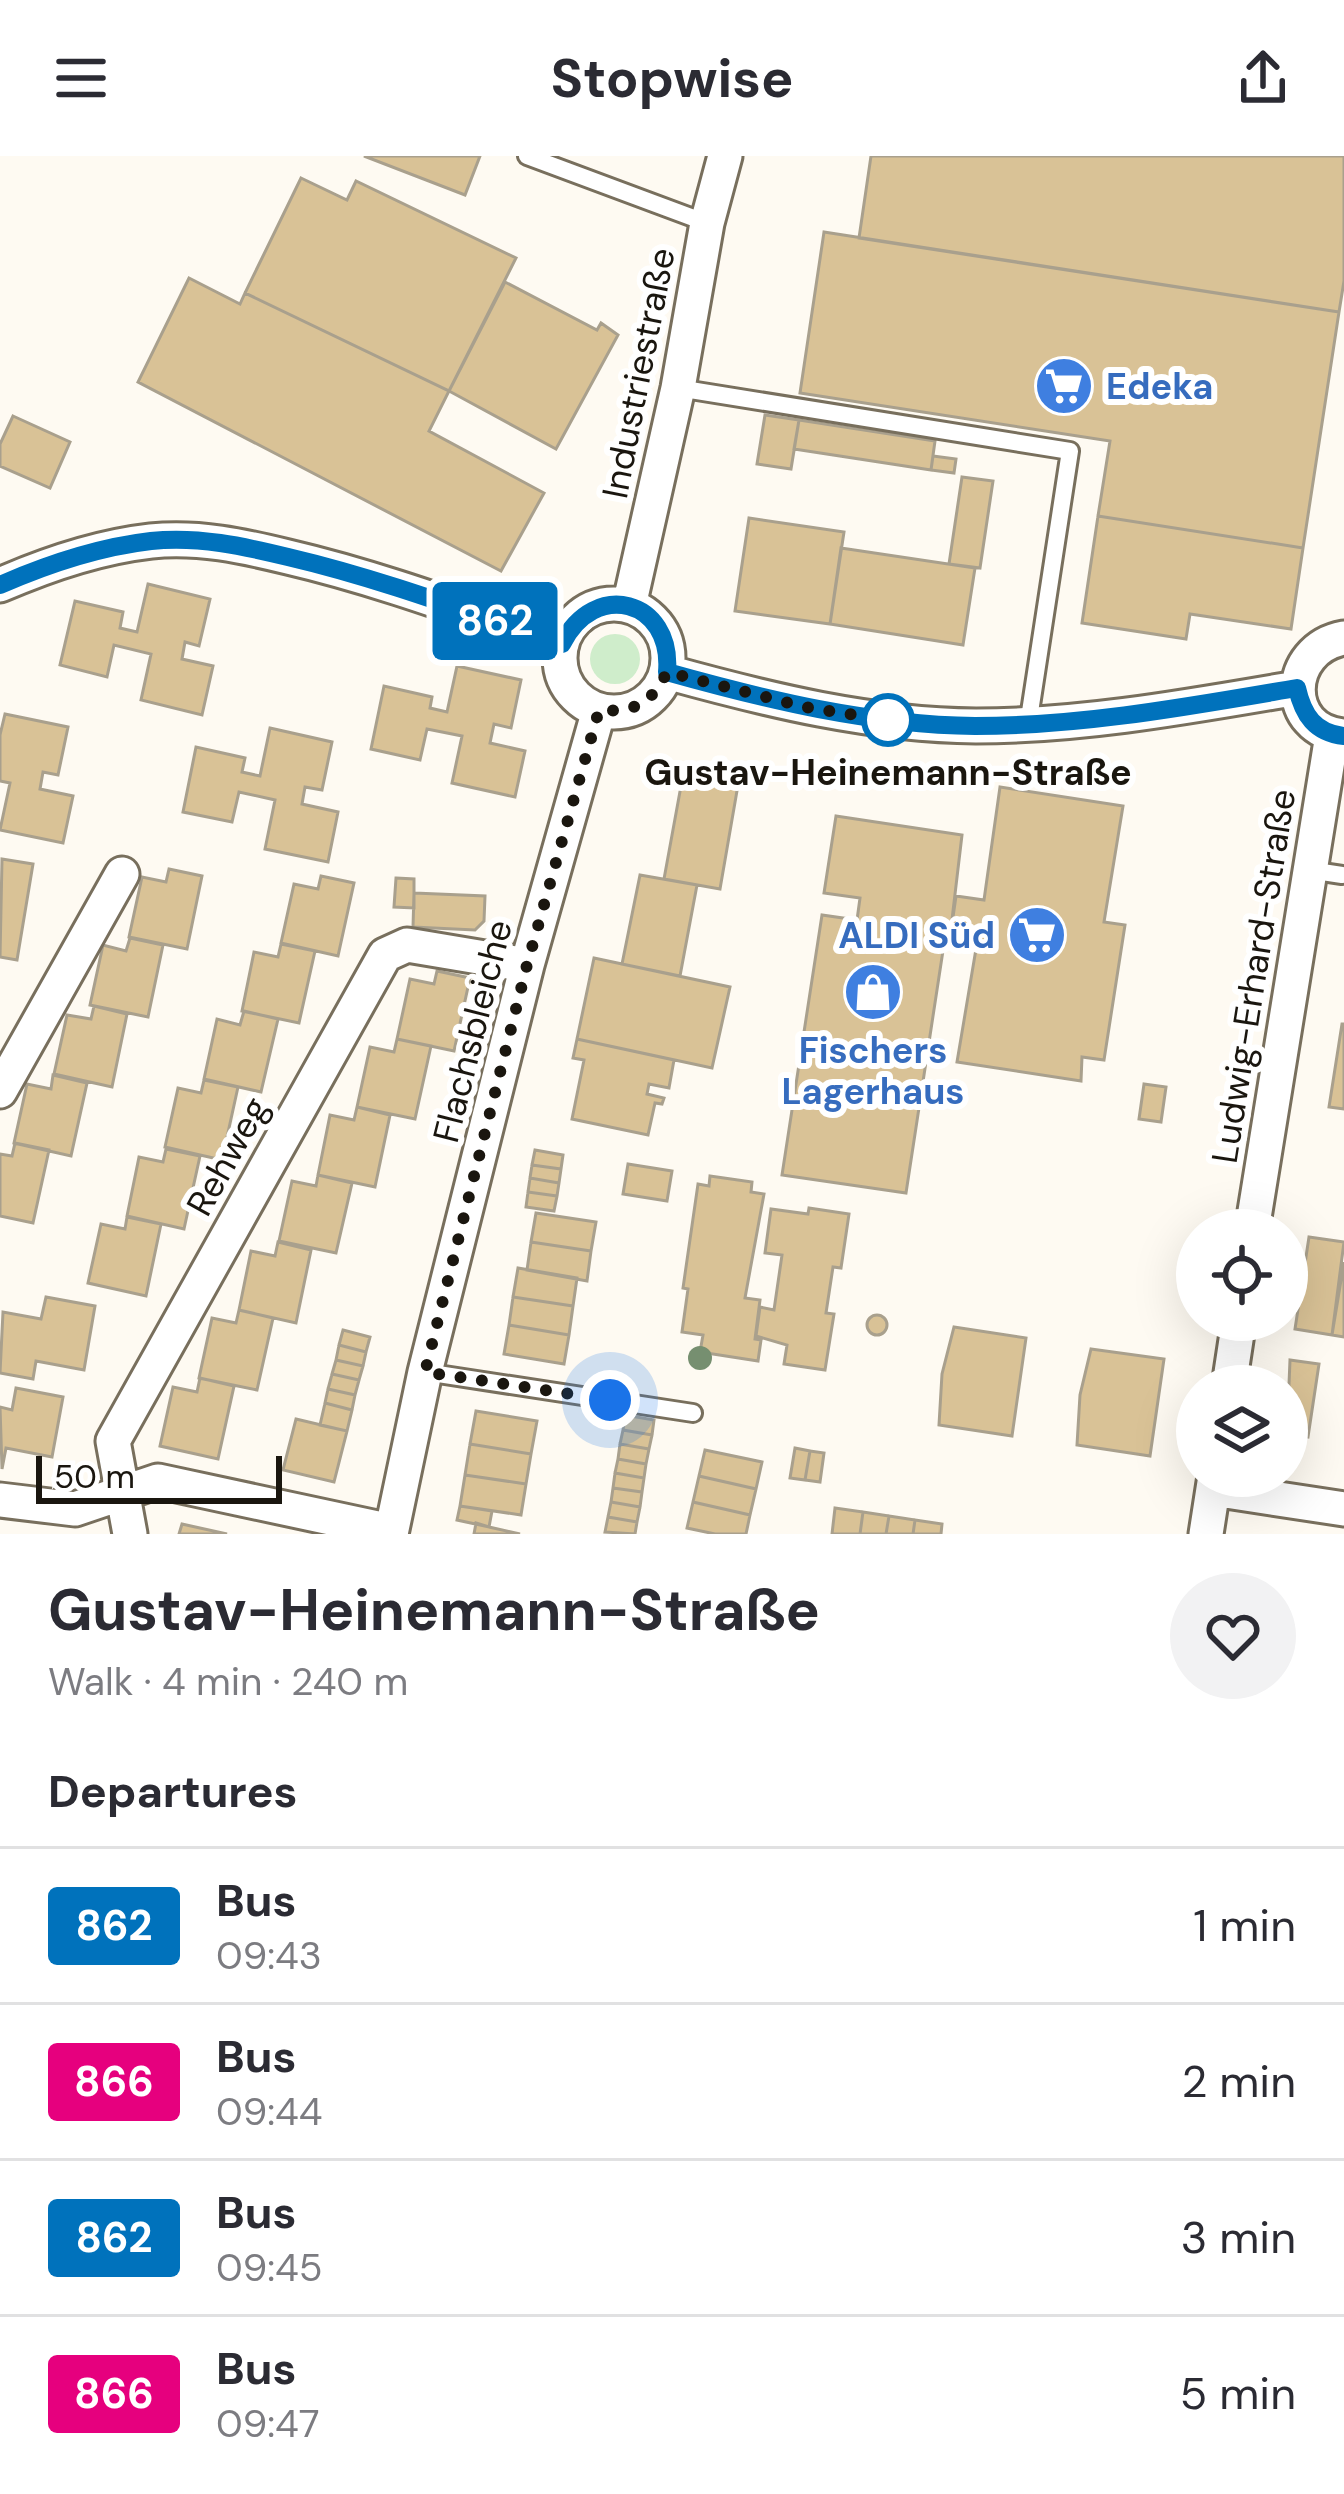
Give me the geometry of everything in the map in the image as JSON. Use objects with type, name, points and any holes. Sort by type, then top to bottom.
[{"type":"street","name":"Industriestraße","points":[[629,606],[678,388],[706,223],[725,156]]},
{"type":"street","points":[[0,585],[105,549],[202,540],[362,574],[562,644]]},
{"type":"street","points":[[608,604],[629,606],[657,625],[665,639],[667,672],[641,706],[621,712],[599,710],[581,701],[567,685],[560,665],[562,644],[571,625],[587,611],[608,604]]},
{"type":"street","points":[[1338,736],[1314,725],[1301,708],[1297,688],[1302,665],[1318,647],[1344,638]]},
{"type":"street","points":[[667,672],[805,707],[929,724],[1028,725],[1297,688]]},
{"type":"street","name":"Flachsbleiche","points":[[391,1533],[425,1372],[527,965],[599,710]]},
{"type":"street","name":"Ludwig-Erhard-Straße","points":[[1256,1209],[1325,872],[1338,736]]},
{"type":"street","points":[[0,1090],[122,874]]},
{"type":"street","name":"Rehweg","points":[[130,1534],[112,1441],[385,955],[407,945],[527,965]]},
{"type":"street","points":[[0,1500],[75,1509],[158,1481],[391,1533]]},
{"type":"street","points":[[1206,1534],[1212,1497]]},
{"type":"street","points":[[1286,1497],[1344,1509]]},
{"type":"lane","points":[[526,156],[706,223]]},
{"type":"lane","points":[[678,388],[1070,451],[1028,725]]},
{"type":"lane","points":[[425,1372],[693,1413]]},
{"type":"green space","points":[[615,634],[633,641],[640,659],[633,677],[615,684],[597,677],[590,659],[597,641]]},
{"type":"building","points":[[364,156],[480,156],[465,195]]},
{"type":"building","points":[[871,156],[1344,156],[1344,281],[1339,312],[859,238]]},
{"type":"building","points":[[301,178],[347,200],[356,181],[516,258],[449,391],[245,293]]},
{"type":"building","name":"Edeka","points":[[824,232],[1339,312],[1303,548],[1098,516],[1110,441],[800,393]]},
{"type":"building","points":[[189,278],[240,304],[245,293],[449,391],[429,431],[544,493],[501,571],[138,382]]},
{"type":"building","points":[[505,282],[597,330],[601,323],[618,335],[556,449],[449,391]]},
{"type":"building","points":[[765,415],[799,420],[791,469],[757,464]]},
{"type":"building","points":[[13,416],[70,442],[50,488],[0,466],[0,444]]},
{"type":"building","points":[[799,420],[935,441],[931,470],[794,449]]},
{"type":"building","points":[[933,456],[956,459],[954,473],[931,470]]},
{"type":"building","points":[[962,477],[993,481],[980,568],[949,564]]},
{"type":"building","points":[[1098,516],[1303,548],[1291,629],[1190,614],[1186,639],[1082,623]]},
{"type":"building","points":[[749,518],[844,532],[830,624],[735,611]]},
{"type":"building","points":[[841,548],[975,568],[963,645],[830,624]]},
{"type":"building","points":[[148,584],[210,599],[199,646],[185,642],[182,659],[213,666],[202,715],[141,700],[151,654],[114,645],[107,677],[60,665],[75,601],[123,612],[120,628],[137,632]]},
{"type":"building","points":[[457,666],[521,680],[511,728],[494,724],[490,743],[525,751],[515,797],[452,783],[462,736],[427,729],[420,760],[371,749],[384,686],[432,697],[430,708],[447,712]]},
{"type":"building","points":[[5,714],[68,727],[58,775],[43,772],[40,789],[73,796],[63,843],[0,830],[10,783],[0,781]]},
{"type":"building","points":[[270,728],[332,742],[322,790],[305,787],[302,804],[338,812],[328,862],[265,849],[275,800],[239,792],[232,822],[183,812],[196,747],[245,758],[242,772],[260,776]]},
{"type":"building","points":[[683,775],[738,785],[720,889],[664,879]]},
{"type":"building","name":"ALDI Süd","points":[[1000,787],[1123,806],[1104,922],[1125,925],[1104,1060],[1082,1057],[1081,1081],[957,1062],[976,949],[949,945],[956,896],[984,900]]},
{"type":"building","name":"Fischers Lagerhaus","points":[[836,816],[962,835],[949,945],[944,944],[906,1193],[782,1175],[822,915],[857,920],[860,898],[824,893]]},
{"type":"building","points":[[2,859],[33,864],[17,960],[0,957]]},
{"type":"building","points":[[169,869],[202,876],[187,949],[129,937],[142,877],[166,882]]},
{"type":"building","points":[[640,875],[697,885],[680,976],[622,964]]},
{"type":"building","points":[[321,876],[354,883],[338,956],[281,943],[294,884],[318,889]]},
{"type":"building","points":[[396,878],[414,879],[414,908],[394,907]]},
{"type":"building","points":[[414,893],[485,896],[484,921],[475,930],[413,927]]},
{"type":"building","points":[[130,938],[163,945],[148,1017],[90,1005],[103,945],[126,951]]},
{"type":"building","points":[[281,944],[315,951],[299,1023],[242,1011],[254,952],[278,957]]},
{"type":"building","points":[[594,958],[730,987],[712,1068],[577,1039]]},
{"type":"building","points":[[437,971],[470,978],[454,1051],[397,1039],[410,979],[434,984]]},
{"type":"building","points":[[94,1006],[127,1014],[112,1087],[54,1074],[67,1015],[91,1019]]},
{"type":"building","points":[[244,1011],[278,1019],[261,1092],[204,1079],[217,1019],[240,1025]]},
{"type":"building","points":[[1344,1024],[1344,1109],[1329,1107]]},
{"type":"building","points":[[397,1039],[431,1046],[415,1119],[357,1107],[370,1047],[394,1052]]},
{"type":"building","points":[[577,1039],[674,1060],[669,1088],[649,1084],[647,1094],[664,1098],[662,1104],[655,1103],[648,1135],[572,1119],[584,1060],[573,1058]]},
{"type":"building","points":[[53,1075],[87,1083],[71,1156],[14,1143],[27,1084],[51,1089]]},
{"type":"building","points":[[204,1080],[238,1087],[222,1160],[165,1147],[178,1088],[201,1093]]},
{"type":"building","points":[[1144,1084],[1166,1087],[1161,1122],[1139,1119]]},
{"type":"building","points":[[357,1107],[390,1115],[375,1187],[318,1175],[330,1115],[354,1120]]},
{"type":"building","points":[[15,1143],[49,1150],[33,1223],[0,1216],[0,1154],[12,1156]]},
{"type":"building","points":[[166,1149],[200,1156],[184,1229],[127,1216],[139,1157],[163,1162]]},
{"type":"building","points":[[535,1150],[563,1155],[561,1169],[532,1165]]},
{"type":"building","points":[[628,1164],[672,1171],[667,1201],[623,1194]]},
{"type":"building","points":[[532,1165],[561,1169],[559,1183],[530,1178]]},
{"type":"building","points":[[318,1175],[352,1183],[336,1253],[279,1241],[292,1181],[316,1186]]},
{"type":"building","points":[[710,1176],[752,1182],[751,1192],[764,1194],[745,1298],[760,1300],[755,1339],[761,1340],[758,1361],[700,1352],[703,1335],[682,1332],[688,1289],[683,1288],[698,1184],[709,1186]]},
{"type":"building","points":[[530,1178],[559,1183],[557,1196],[528,1192]]},
{"type":"building","points":[[528,1192],[557,1196],[554,1211],[526,1207]]},
{"type":"building","points":[[809,1208],[849,1214],[841,1268],[833,1267],[826,1313],[834,1314],[825,1370],[784,1364],[787,1345],[756,1336],[760,1307],[774,1310],[782,1255],[765,1253],[771,1209],[808,1214]]},
{"type":"building","points":[[536,1213],[596,1222],[591,1251],[531,1242]]},
{"type":"building","points":[[127,1217],[161,1224],[146,1296],[88,1283],[101,1224],[125,1229]]},
{"type":"building","points":[[1309,1237],[1344,1242],[1332,1335],[1308,1331]]},
{"type":"building","points":[[278,1242],[311,1250],[296,1323],[239,1310],[251,1251],[275,1256]]},
{"type":"building","points":[[531,1242],[591,1251],[587,1281],[527,1270]]},
{"type":"building","points":[[1344,1262],[1344,1337],[1332,1335]]},
{"type":"building","points":[[518,1268],[577,1278],[573,1306],[513,1297]]},
{"type":"building","points":[[46,1297],[95,1306],[84,1370],[36,1361],[33,1379],[0,1373],[3,1312],[41,1319]]},
{"type":"building","points":[[513,1297],[573,1306],[569,1335],[509,1325]]},
{"type":"building","points":[[239,1310],[273,1318],[257,1390],[199,1378],[212,1318],[236,1323]]},
{"type":"building","points":[[877,1315],[887,1325],[877,1335],[867,1325]]},
{"type":"building","points":[[509,1325],[569,1335],[564,1364],[504,1354]]},
{"type":"building","points":[[954,1327],[1026,1338],[1012,1436],[939,1425],[942,1374]]},
{"type":"building","points":[[343,1330],[370,1337],[366,1352],[339,1345]]},
{"type":"building","points":[[339,1345],[366,1352],[363,1366],[336,1360]]},
{"type":"building","points":[[1091,1349],[1164,1359],[1150,1456],[1077,1445],[1080,1395]]},
{"type":"building","points":[[336,1360],[363,1366],[359,1380],[332,1374]]},
{"type":"building","points":[[1290,1360],[1319,1364],[1308,1437],[1308,1365],[1290,1365]]},
{"type":"building","points":[[332,1374],[359,1380],[355,1395],[328,1389]]},
{"type":"building","points":[[200,1378],[234,1386],[218,1459],[160,1446],[173,1387],[197,1392]]},
{"type":"building","points":[[16,1388],[63,1397],[52,1457],[6,1448],[2,1469],[0,1407],[12,1410]]},
{"type":"building","points":[[328,1389],[355,1395],[352,1410],[325,1403]]},
{"type":"building","points":[[325,1403],[352,1410],[347,1431],[320,1425]]},
{"type":"building","points":[[476,1411],[537,1421],[531,1454],[470,1444]]},
{"type":"building","points":[[625,1415],[654,1420],[652,1435],[623,1430]]},
{"type":"building","points":[[296,1419],[347,1431],[334,1482],[283,1470]]},
{"type":"building","points":[[623,1430],[652,1435],[649,1449],[620,1444]]},
{"type":"building","points":[[470,1444],[531,1454],[526,1484],[465,1475]]},
{"type":"building","points":[[620,1444],[649,1449],[646,1464],[618,1459]]},
{"type":"building","points":[[795,1448],[810,1451],[805,1480],[790,1478]]},
{"type":"building","points":[[705,1450],[762,1462],[756,1489],[699,1476]]},
{"type":"building","points":[[810,1451],[824,1453],[820,1482],[805,1480]]},
{"type":"building","points":[[618,1459],[646,1464],[644,1478],[615,1473]]},
{"type":"building","points":[[615,1473],[644,1478],[642,1492],[613,1488]]},
{"type":"building","points":[[465,1475],[526,1484],[521,1515],[460,1506]]},
{"type":"building","points":[[699,1476],[756,1489],[750,1515],[693,1502]]},
{"type":"building","points":[[613,1488],[642,1492],[640,1507],[611,1502]]},
{"type":"building","points":[[611,1502],[640,1507],[637,1522],[608,1517]]},
{"type":"building","points":[[693,1502],[750,1515],[746,1534],[687,1528]]},
{"type":"building","points":[[460,1506],[492,1511],[489,1527],[457,1520]]},
{"type":"building","points":[[835,1508],[863,1512],[860,1534],[832,1534]]},
{"type":"building","points":[[863,1512],[889,1516],[886,1534],[860,1534]]},
{"type":"building","points":[[889,1516],[915,1520],[913,1534],[886,1534]]},
{"type":"building","points":[[608,1517],[637,1522],[635,1534],[605,1532]]},
{"type":"building","points":[[915,1520],[942,1524],[941,1534],[913,1534]]},
{"type":"building","points":[[476,1523],[489,1527],[520,1534],[474,1534]]},
{"type":"building","points":[[182,1524],[227,1534],[179,1534]]},
{"type":"bus line","name":"862","points":[[0,585],[105,549],[202,540],[362,574],[562,644],[571,625],[587,611],[608,604],[629,606],[657,625],[665,639],[667,672],[805,707],[929,724],[1028,725],[1297,688],[1301,708],[1314,725],[1344,736]]},
{"type":"place","name":"Edeka","points":[[1064,386]]},
{"type":"place","name":"Gustav-Heinemann-Straße","points":[[888,720]]},
{"type":"place","name":"ALDI Süd","points":[[1037,935]]},
{"type":"place","name":"Fischers Lagerhaus","points":[[873,992]]},
{"type":"route","points":[[610,1400],[425,1372],[527,965],[599,710],[621,712],[641,706],[667,672],[805,707],[892,721],[888,720]]}]
